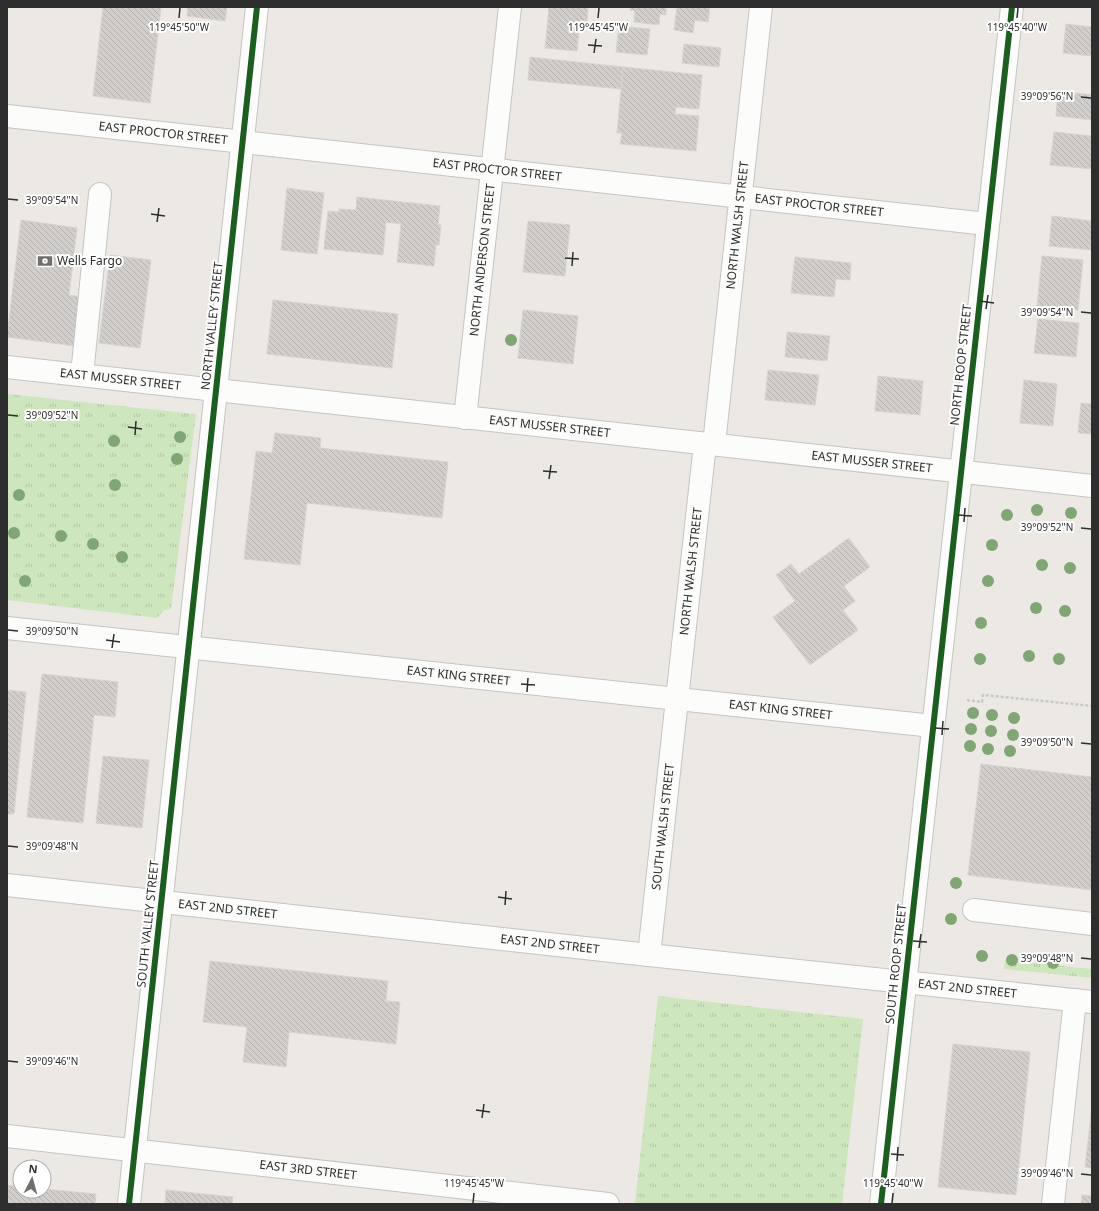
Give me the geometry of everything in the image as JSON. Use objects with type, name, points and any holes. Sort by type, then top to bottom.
[{"type":"street","name":"NORTH VALLEY STREET","points":[[188,647],[257,7]]},
{"type":"street","name":"NORTH ANDERSON STREET","points":[[465,418],[510,7]]},
{"type":"street","name":"NORTH WALSH STREET","points":[[676,699],[741,196],[761,7]]},
{"type":"street","name":"NORTH ROOP STREET","points":[[933,726],[1012,7]]},
{"type":"street","name":"EAST PROCTOR STREET","points":[[7,116],[987,224]]},
{"type":"street","points":[[82,375],[100,194]]},
{"type":"street","name":"EAST MUSSER STREET","points":[[7,367],[1092,486]]},
{"type":"street","name":"EAST KING STREET","points":[[7,628],[933,726]]},
{"type":"street","name":"SOUTH VALLEY STREET","points":[[129,1204],[188,647]]},
{"type":"street","name":"SOUTH WALSH STREET","points":[[649,955],[676,699]]},
{"type":"street","name":"SOUTH ROOP STREET","points":[[881,1204],[933,726]]},
{"type":"street","name":"EAST 2ND STREET","points":[[7,884],[649,955],[1084,1001]]},
{"type":"street","points":[[974,910],[1092,924]]},
{"type":"street","points":[[1053,1204],[1084,1001]]},
{"type":"street","name":"EAST 3RD STREET","points":[[7,1136],[135,1150],[454,1195],[608,1204]]},
{"type":"path","points":[[967,700],[982,702],[983,695],[1092,706]]},
{"type":"green space","points":[[7,394],[196,414],[171,609],[164,610],[157,618],[7,600]]},
{"type":"green space","points":[[1005,960],[1092,969],[1092,978],[1004,969]]},
{"type":"green space","points":[[658,996],[863,1019],[842,1204],[635,1203]]},
{"type":"building","points":[[103,7],[161,7],[150,103],[93,96]]},
{"type":"building","points":[[188,7],[227,7],[225,21],[187,16]]},
{"type":"building","points":[[549,7],[588,7],[587,21],[580,20],[577,51],[545,48]]},
{"type":"building","points":[[631,7],[666,7],[666,15],[660,14],[659,25],[634,22],[635,11],[630,10]]},
{"type":"building","points":[[677,7],[710,7],[708,22],[695,20],[693,33],[674,30]]},
{"type":"building","points":[[1066,24],[1092,27],[1092,56],[1063,53]]},
{"type":"building","points":[[619,26],[650,29],[647,55],[616,52]]},
{"type":"building","points":[[684,44],[721,48],[719,67],[682,63]]},
{"type":"building","points":[[530,57],[623,67],[621,89],[528,80]]},
{"type":"building","points":[[623,67],[702,75],[699,109],[676,107],[675,114],[699,116],[696,151],[620,144],[622,133],[617,133]]},
{"type":"building","points":[[1058,91],[1092,95],[1092,120],[1056,116]]},
{"type":"building","points":[[1054,132],[1092,136],[1092,169],[1050,165]]},
{"type":"building","points":[[287,188],[324,193],[317,254],[281,250]]},
{"type":"building","points":[[357,197],[440,206],[438,225],[441,225],[439,245],[436,245],[434,266],[397,262],[401,224],[386,222],[383,255],[324,249],[328,211],[339,212],[339,209],[356,210]]},
{"type":"building","points":[[1052,216],[1092,221],[1092,250],[1049,246]]},
{"type":"building","name":"Wells Fargo","points":[[21,220],[77,228],[69,295],[81,297],[75,346],[7,337]]},
{"type":"building","points":[[528,221],[570,225],[565,276],[523,272]]},
{"type":"building","points":[[110,255],[151,260],[140,348],[99,343]]},
{"type":"building","points":[[1042,256],[1083,260],[1078,310],[1037,306]]},
{"type":"building","points":[[795,257],[851,263],[850,280],[836,279],[834,297],[791,293]]},
{"type":"building","points":[[273,300],[398,314],[392,368],[267,354]]},
{"type":"building","points":[[523,310],[578,316],[573,364],[518,358]]},
{"type":"building","points":[[1038,319],[1079,323],[1076,357],[1034,353]]},
{"type":"building","points":[[787,332],[830,336],[827,361],[785,357]]},
{"type":"building","points":[[768,370],[819,375],[815,405],[765,400]]},
{"type":"building","points":[[878,376],[923,381],[920,415],[875,411]]},
{"type":"building","points":[[1024,380],[1057,384],[1053,426],[1020,423]]},
{"type":"building","points":[[1081,403],[1092,404],[1092,434],[1078,433]]},
{"type":"building","points":[[275,433],[321,438],[320,448],[448,462],[442,518],[307,503],[300,565],[244,559],[256,451],[272,453]]},
{"type":"building","points":[[849,538],[870,567],[844,586],[855,601],[843,610],[858,630],[810,665],[773,617],[795,601],[776,575],[791,564],[799,574]]},
{"type":"building","points":[[42,674],[118,682],[115,717],[94,715],[83,823],[27,817]]},
{"type":"building","points":[[7,690],[26,692],[14,814],[7,814]]},
{"type":"building","points":[[103,756],[149,760],[142,828],[96,823]]},
{"type":"building","points":[[981,764],[1092,777],[1092,890],[968,875]]},
{"type":"building","points":[[210,961],[388,981],[386,1001],[400,1002],[396,1044],[289,1032],[286,1067],[243,1062],[247,1027],[203,1022]]},
{"type":"building","points":[[953,1044],[1030,1052],[1016,1195],[938,1187]]},
{"type":"building","points":[[1092,1105],[1092,1168],[1085,1167]]},
{"type":"building","points":[[7,1185],[12,1186],[12,1199],[52,1199],[52,1190],[96,1194],[95,1204],[7,1204]]},
{"type":"building","points":[[166,1190],[233,1197],[232,1204],[165,1204]]},
{"type":"building","points":[[1082,1195],[1092,1196],[1092,1204],[1081,1204]]},
{"type":"cycle path","points":[[129,1204],[257,7]]},
{"type":"cycle path","points":[[881,1204],[1012,7]]},
{"type":"place","name":"Wells Fargo","points":[[45,261]]}]
